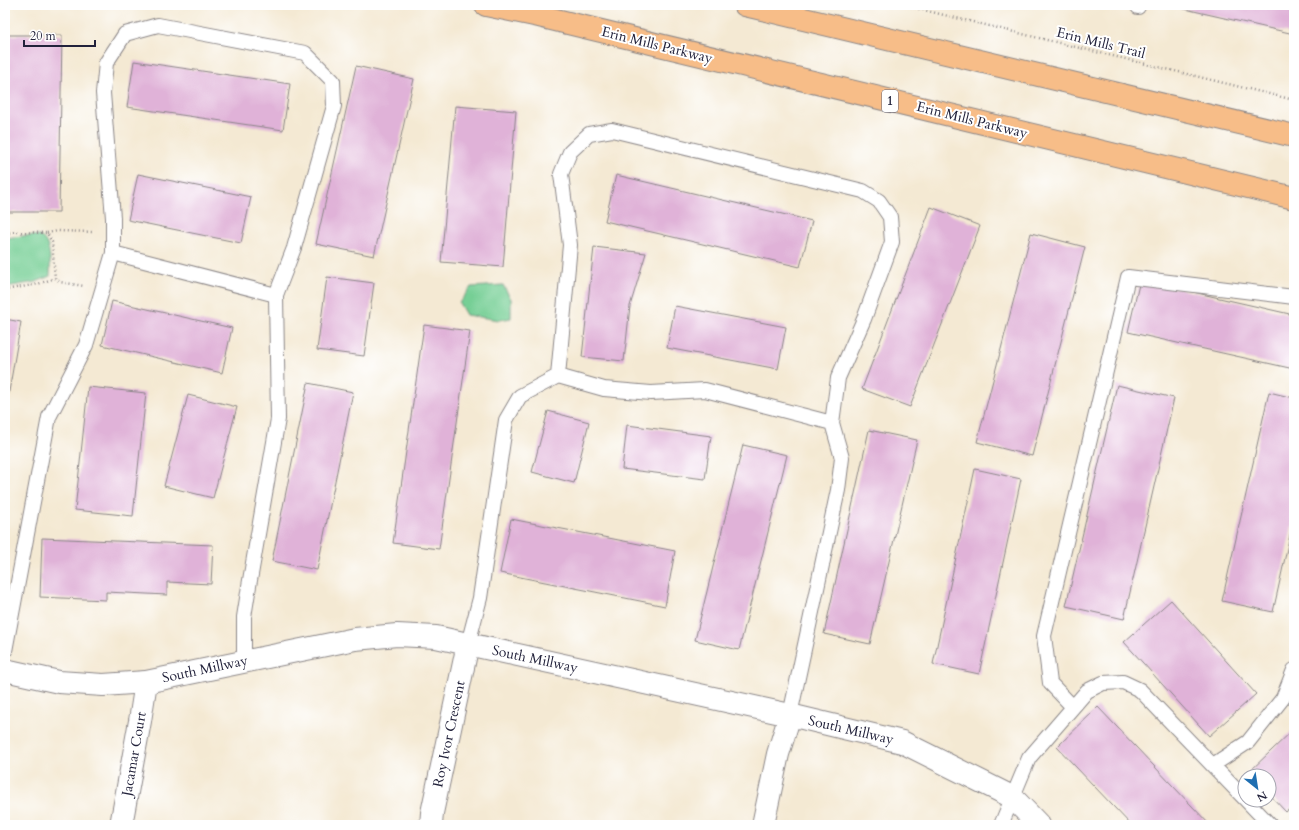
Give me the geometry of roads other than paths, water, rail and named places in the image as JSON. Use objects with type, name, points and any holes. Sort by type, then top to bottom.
[{"type":"main road","name":"Erin Mills Parkway","points":[[486,5],[546,18],[1294,198]]},
{"type":"main road","points":[[745,5],[1294,136]]},
{"type":"street","name":"South Millway","points":[[5,670],[60,682],[103,685],[146,682],[356,639],[397,635],[436,637],[790,715],[902,742],[1012,797],[1039,825]]},
{"type":"street","name":"Roy Ivor Crescent","points":[[431,825],[432,813],[468,644]]},
{"type":"street","name":"Jacamar Court","points":[[121,825],[146,682]]},
{"type":"street","points":[[763,825],[778,754],[790,715]]},
{"type":"lane","points":[[5,651],[49,417],[86,345],[113,253],[114,232],[103,93],[106,63],[125,34],[158,25],[305,53],[332,81],[334,106],[294,248],[276,296],[278,419],[248,586],[244,617],[244,661]]},
{"type":"lane","points":[[558,376],[570,245],[561,174],[570,152],[589,134],[612,130],[863,191],[879,201],[890,217],[892,242],[864,319],[838,378],[832,423],[842,458],[838,490],[790,715]]},
{"type":"lane","points":[[113,253],[276,296]]},
{"type":"lane","points":[[1074,707],[1050,683],[1044,636],[1128,277],[1294,298]]},
{"type":"lane","points":[[468,644],[480,598],[506,420],[520,396],[558,376],[604,389],[651,393],[705,390],[832,423]]},
{"type":"lane","points":[[1213,766],[1248,742],[1283,698],[1294,670]]},
{"type":"lane","points":[[1001,825],[1028,758],[1087,691],[1103,683],[1123,682],[1140,690],[1237,790]]},
{"type":"lane","points":[[1254,808],[1270,825]]}]
